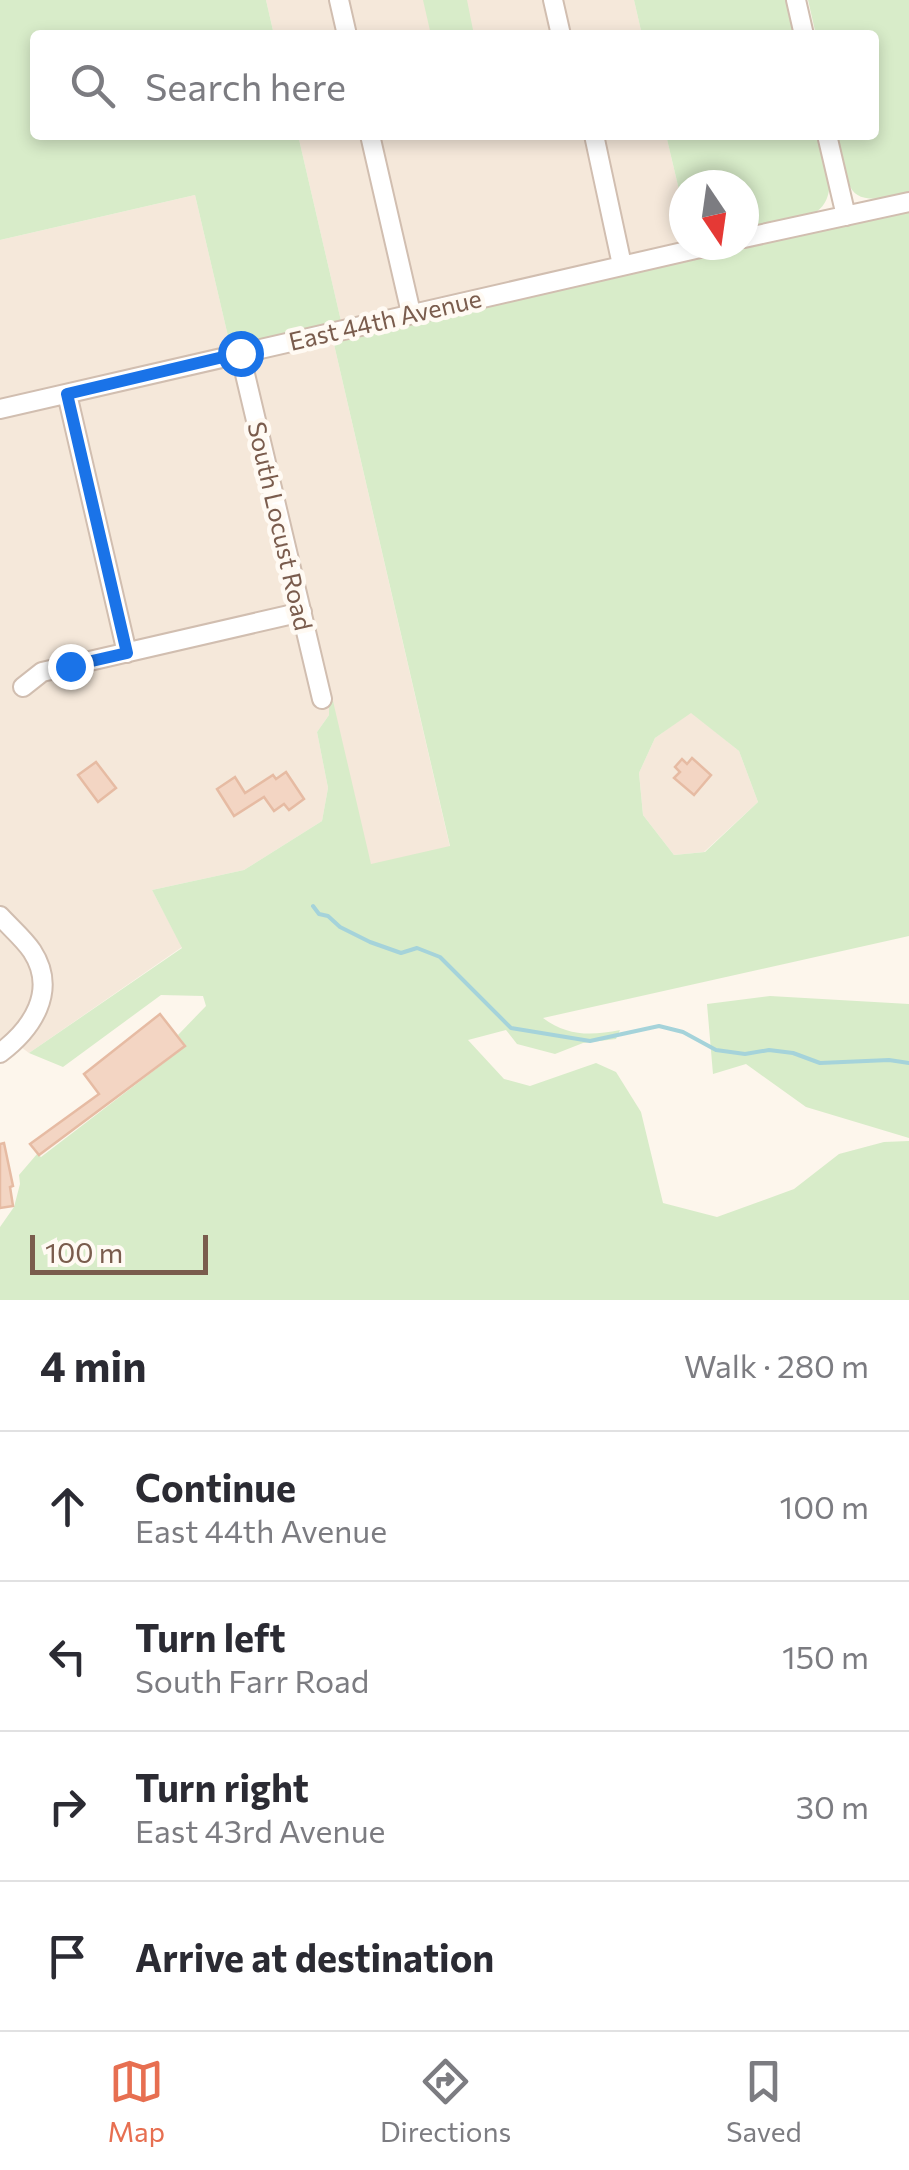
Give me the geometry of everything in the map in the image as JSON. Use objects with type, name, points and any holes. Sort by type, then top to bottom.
[{"type":"street","points":[[339,0],[346,30]]},
{"type":"street","points":[[553,0],[560,30]]},
{"type":"street","points":[[796,0],[803,30]]},
{"type":"street","points":[[371,140],[411,313]]},
{"type":"street","points":[[595,140],[622,265]]},
{"type":"street","points":[[828,140],[846,216]]},
{"type":"street","points":[[759,235],[909,202]]},
{"type":"street","name":"East 44th Avenue","points":[[0,409],[669,255]]},
{"type":"street","name":"South Locust Road","points":[[240,353],[322,699]]},
{"type":"street","points":[[67,394],[127,653]]},
{"type":"street","points":[[23,687],[42,672],[302,612]]},
{"type":"street","points":[[0,916],[34,953],[43,980],[40,1005],[32,1024],[0,1053]]},
{"type":"shaded area","points":[[266,0],[634,0],[641,30],[273,30]]},
{"type":"shaded area","points":[[299,140],[667,140],[674,170],[669,170],[669,244],[341,321]]},
{"type":"shaded area","points":[[195,195],[231,349],[0,403],[0,240]]},
{"type":"shaded area","points":[[333,340],[450,847],[371,865],[329,715],[317,732],[328,788],[322,821],[244,870],[152,890],[182,947],[29,1053],[9,1038],[0,1045],[0,415]]},
{"type":"shaded area","points":[[691,712],[739,751],[758,802],[704,852],[674,855],[643,815],[639,773],[655,738]]},
{"type":"green space","points":[[0,0],[266,0],[273,30],[30,30],[30,140],[299,140],[341,321],[231,349],[195,195],[0,240]]},
{"type":"green space","points":[[423,0],[467,0],[473,30],[430,30]]},
{"type":"green space","points":[[634,0],[790,0],[797,30],[641,30]]},
{"type":"green space","points":[[808,0],[909,0],[909,194],[872,199],[853,191],[838,140],[879,140],[879,30],[815,30]]},
{"type":"green space","points":[[667,140],[821,140],[829,187],[828,197],[816,212],[759,225],[759,170],[674,170]]},
{"type":"green space","points":[[909,210],[909,936],[543,1018],[580,1033],[620,1030],[616,1039],[583,1043],[555,1054],[517,1044],[506,1030],[468,1040],[504,1079],[530,1086],[596,1063],[616,1072],[641,1112],[663,1203],[717,1217],[794,1189],[839,1154],[884,1142],[909,1141],[909,1300],[0,1300],[0,1227],[14,1207],[19,1175],[37,1154],[41,1157],[186,1046],[178,1035],[206,1006],[203,996],[161,995],[63,1067],[29,1053],[182,948],[152,890],[244,870],[322,821],[328,788],[317,732],[329,715],[329,702],[333,701],[371,864],[450,846],[333,340],[687,260],[759,260],[759,244]],"holes":[[[691,713],[739,751],[758,802],[705,852],[674,855],[643,815],[639,773],[655,738]]]},
{"type":"green space","points":[[770,996],[909,1004],[909,1138],[806,1107],[746,1064],[713,1074],[707,1004]]},
{"type":"building","points":[[692,758],[711,775],[694,795],[674,778],[680,772],[675,767],[682,759],[687,764]]},
{"type":"building","points":[[96,762],[116,788],[98,802],[78,775]]},
{"type":"building","points":[[286,772],[304,799],[289,810],[284,804],[274,811],[264,797],[234,816],[217,789],[235,777],[245,793],[273,775],[276,779]]},
{"type":"building","points":[[160,1014],[185,1046],[39,1155],[30,1144],[99,1094],[84,1074]]},
{"type":"building","points":[[4,1143],[13,1206],[0,1208],[0,1144]]},
{"type":"waterway","points":[[313,906],[319,914],[370,942],[401,953],[417,948],[440,957],[511,1028],[590,1041],[659,1026],[683,1032],[716,1050],[745,1054],[769,1050],[793,1053],[820,1063],[909,1063]]},
{"type":"route","points":[[70,666],[127,653],[67,394],[240,353]]}]
